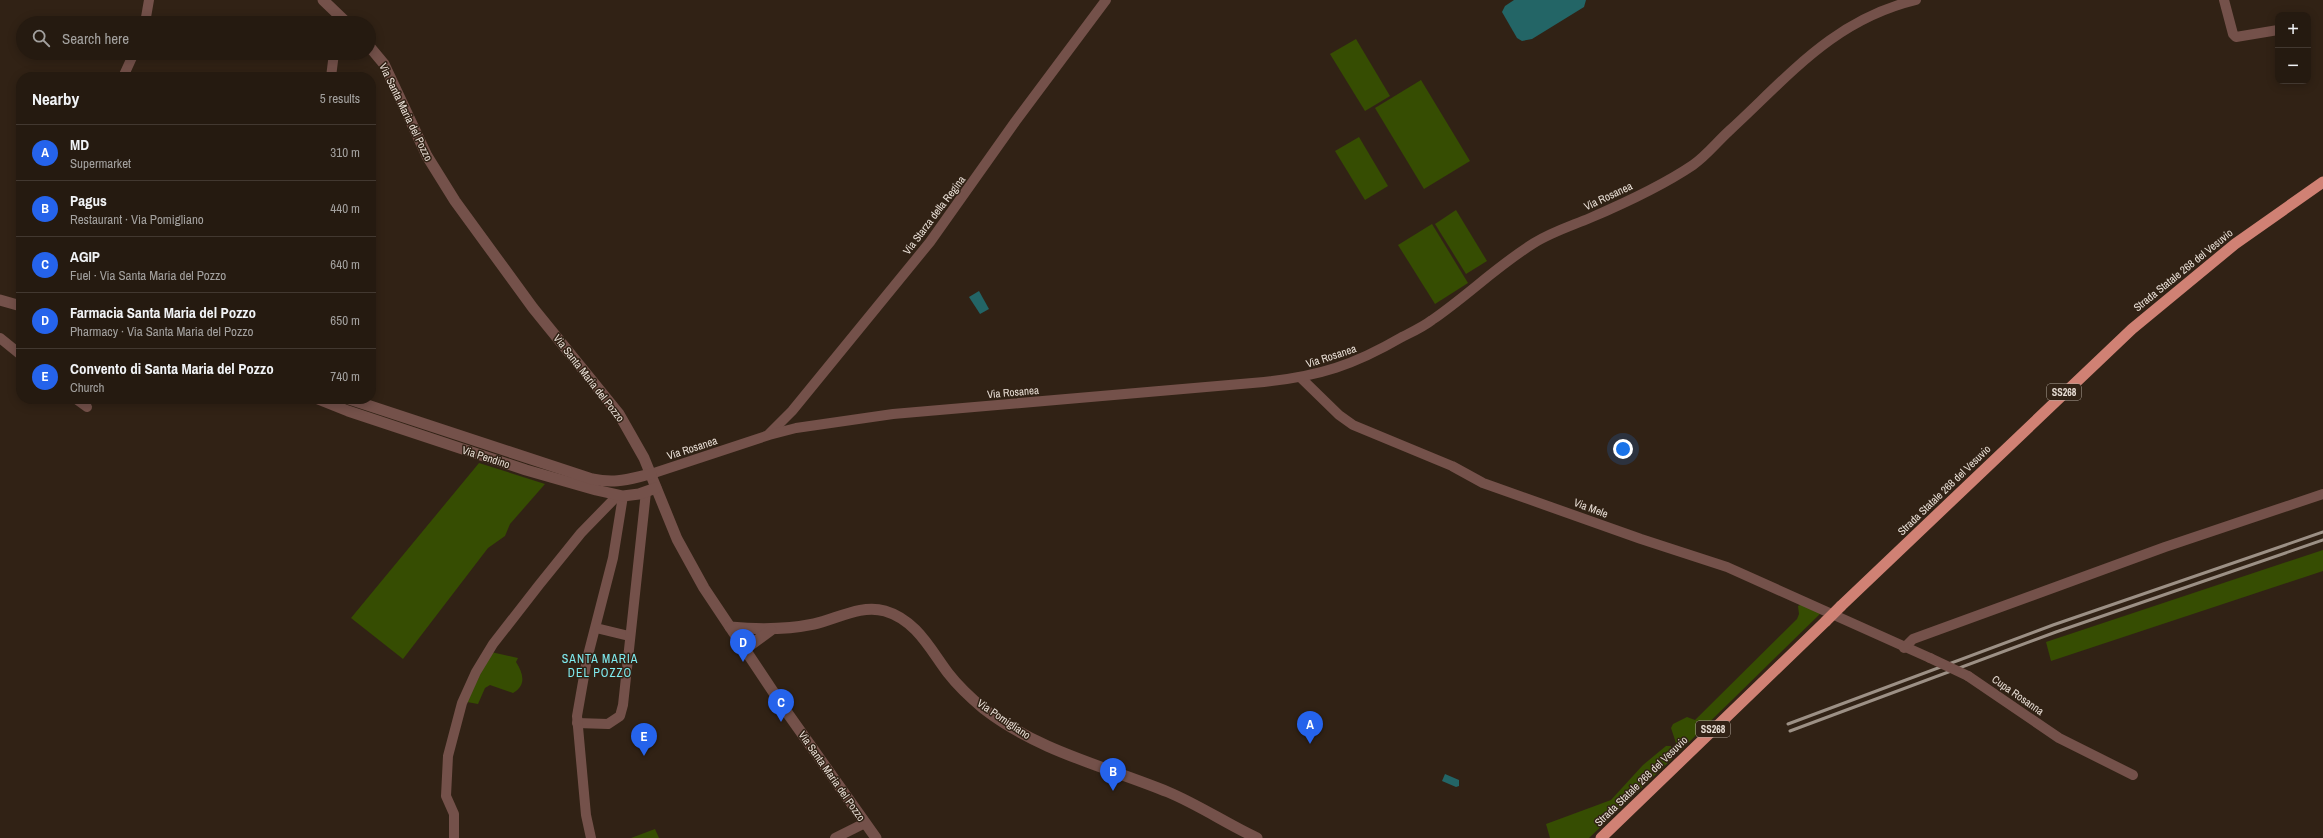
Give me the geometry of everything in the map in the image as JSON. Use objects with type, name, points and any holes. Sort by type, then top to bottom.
[{"type":"highway","name":"Strada Statale 268 del Vesuvio","points":[[1601,838],[1841,606],[2137,324],[2230,248],[2323,182]]},
{"type":"street","points":[[147,16],[149,0]]},
{"type":"street","points":[[323,0],[336,16]]},
{"type":"street","name":"Via Starza della Regina","points":[[769,435],[792,411],[930,242],[1015,122],[1106,0]]},
{"type":"street","name":"Via Rosanea","points":[[651,474],[769,435],[796,428],[893,414],[1301,378],[1335,370],[1370,355],[1432,320],[1476,284],[1534,244],[1556,231],[1628,200],[1694,164],[1801,62],[1822,45],[1856,22],[1891,7],[1916,0]]},
{"type":"street","points":[[2224,0],[2233,34],[2236,37],[2275,30]]},
{"type":"street","name":"Via Santa Maria del Pozzo","points":[[376,54],[384,64],[427,156],[455,201],[533,308],[619,414],[644,458],[651,474],[651,490],[704,588],[876,838]]},
{"type":"street","points":[[125,72],[131,60]]},
{"type":"street","points":[[332,72],[333,60]]},
{"type":"street","points":[[0,300],[16,305]]},
{"type":"street","points":[[0,338],[16,351]]},
{"type":"street","name":"Via Mele","points":[[1301,378],[1339,415],[1353,425],[1452,466],[1484,482],[1641,540],[1727,567],[1886,639]]},
{"type":"street","points":[[82,404],[86,407]]},
{"type":"street","name":"Via Pendino","points":[[330,404],[348,412],[526,470],[620,496],[651,490]]},
{"type":"street","name":"Via Pendino","points":[[364,404],[592,479],[610,483],[622,482],[651,474]]},
{"type":"street","points":[[577,723],[608,724],[620,716],[623,704],[629,636],[651,490]]},
{"type":"street","points":[[1904,648],[1913,639],[1920,636],[2172,545],[2323,494]]},
{"type":"street","points":[[591,838],[586,815],[577,723],[581,689],[613,558],[620,496]]},
{"type":"street","points":[[454,838],[454,814],[446,796],[448,756],[462,703],[476,672],[493,644],[543,579],[581,533],[620,496]]},
{"type":"street","name":"Via Pomigliano","points":[[730,627],[771,630],[815,624],[870,609],[884,610],[898,616],[922,636],[962,689],[985,709],[1006,723],[1065,753],[1170,793],[1257,838]]},
{"type":"street","points":[[596,628],[629,636]]},
{"type":"street","name":"Via Pomigliano","points":[[745,649],[771,630]]},
{"type":"street","name":"Cupa Rosanna","points":[[1886,639],[1968,676],[2059,738],[2133,775]]},
{"type":"street","points":[[835,838],[865,823]]},
{"type":"green space","points":[[1356,39],[1390,96],[1365,111],[1330,54]]},
{"type":"green space","points":[[1421,80],[1470,161],[1424,189],[1375,108]]},
{"type":"green space","points":[[1359,137],[1388,186],[1365,200],[1335,151]]},
{"type":"green space","points":[[1456,210],[1487,261],[1466,274],[1435,224]]},
{"type":"green space","points":[[1432,224],[1468,283],[1435,304],[1398,245]]},
{"type":"green space","points":[[479,463],[545,484],[510,524],[505,536],[488,548],[403,659],[351,618]]},
{"type":"green space","points":[[2323,550],[2323,571],[2051,661],[2046,642]]},
{"type":"green space","points":[[1802,604],[1822,612],[1679,752],[1671,728],[1673,724],[1687,717],[1695,720],[1797,619],[1799,614],[1798,606]]},
{"type":"green space","points":[[491,652],[518,658],[516,662],[522,675],[522,683],[513,693],[490,685],[485,688],[478,704],[467,702]]},
{"type":"green space","points":[[1666,746],[1671,746],[1672,759],[1589,838],[1550,838],[1546,824],[1611,800],[1643,765]]},
{"type":"green space","points":[[655,829],[659,838],[631,838]]},
{"type":"water","points":[[1514,0],[1586,0],[1584,7],[1532,39],[1522,41],[1517,38],[1502,12],[1505,6]]},
{"type":"water","points":[[979,291],[989,309],[980,314],[969,297]]},
{"type":"water","points":[[1445,774],[1459,780],[1459,786],[1456,787],[1442,781]]},
{"type":"railway","points":[[1788,724],[2053,625],[2323,532]]},
{"type":"railway","points":[[1790,731],[2056,632],[2323,540]]},
{"type":"place","name":"Farmacia Santa Maria del Pozzo","points":[[743,662]]},
{"type":"place","name":"AGIP","points":[[781,722]]},
{"type":"place","name":"MD","points":[[1310,744]]},
{"type":"place","name":"Convento di Santa Maria del Pozzo","points":[[644,756]]},
{"type":"place","name":"Pagus","points":[[1113,791]]},
{"type":"district","name":"SANTA MARIA DEL POZZO","points":[[600,666]]}]
